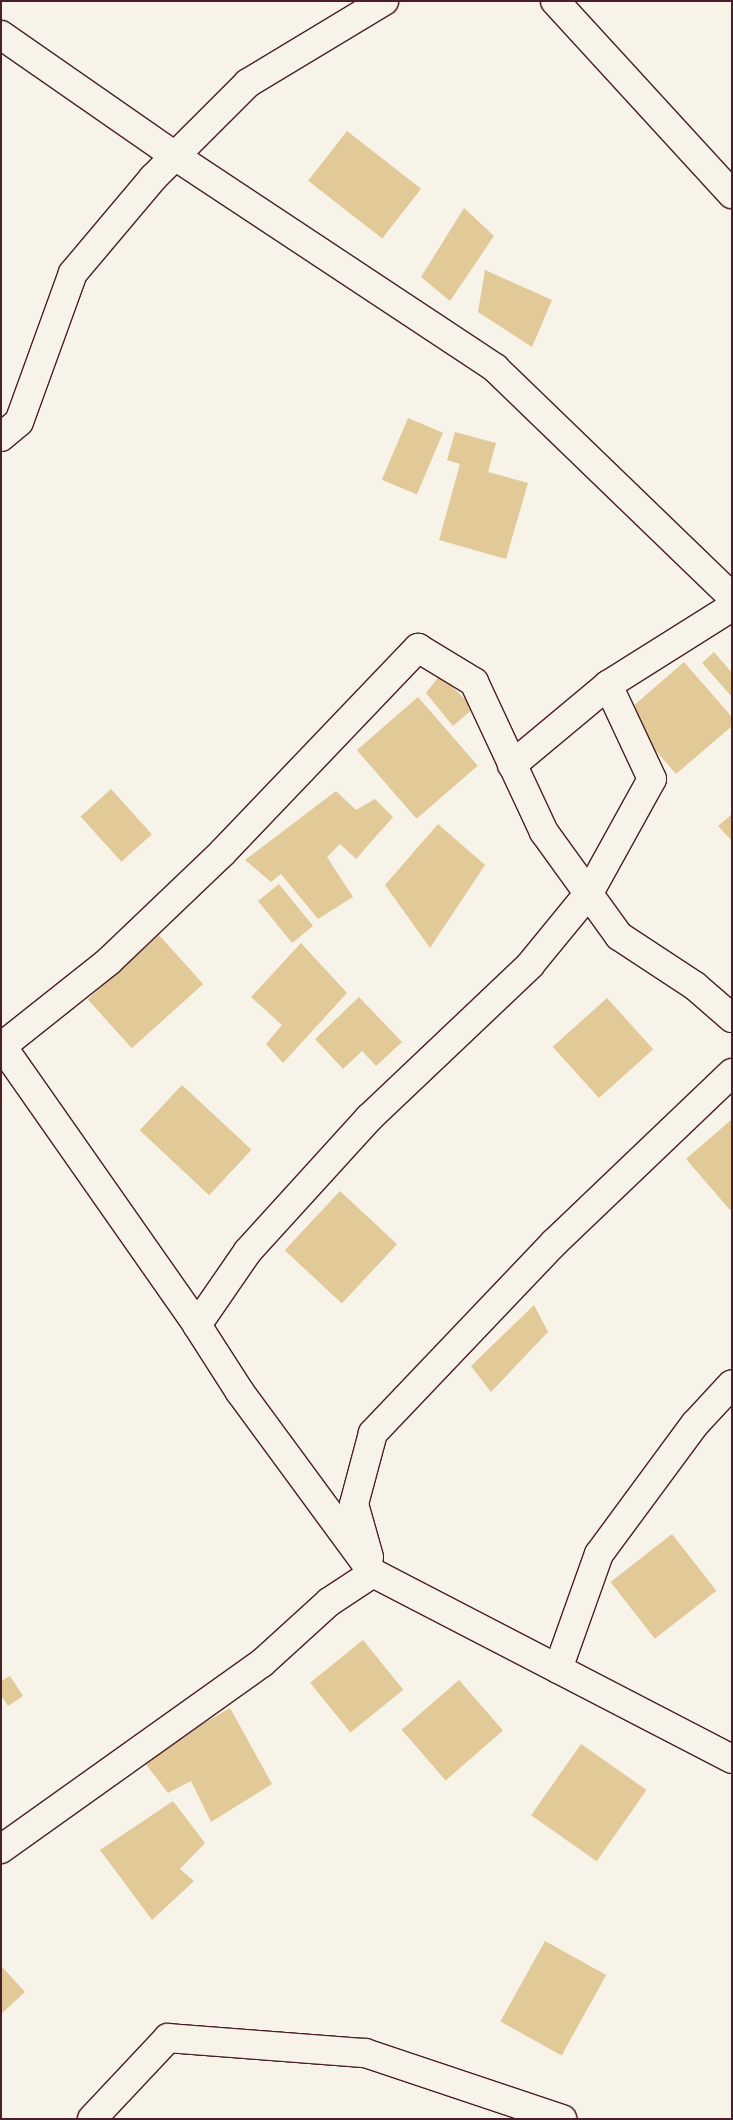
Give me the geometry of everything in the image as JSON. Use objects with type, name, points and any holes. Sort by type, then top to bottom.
[{"type":"street","points":[[1,437],[19,422],[74,272],[175,156],[248,83],[384,1]]},
{"type":"street","points":[[555,1],[732,194]]},
{"type":"street","points":[[1,35],[175,156],[495,368],[732,597]]},
{"type":"street","points":[[512,765],[608,685],[732,607]]},
{"type":"street","points":[[732,1018],[695,986],[619,936],[544,832],[474,682],[418,648],[215,860],[109,961],[1,1046],[197,1326],[240,1392],[373,1573],[732,1759]]},
{"type":"street","points":[[197,1326],[248,1251],[369,1118],[530,965],[589,893],[652,779],[608,685]]},
{"type":"street","points":[[373,1573],[354,1504],[373,1432],[554,1243],[732,1073]]},
{"type":"street","points":[[558,1669],[599,1554],[695,1424],[732,1384]]},
{"type":"street","points":[[1,1849],[262,1663],[329,1602],[373,1573]]},
{"type":"street","points":[[92,2119],[168,2038],[365,2053],[562,2119]]},
{"type":"building","points":[[347,131],[421,189],[382,239],[308,181]]},
{"type":"building","points":[[464,208],[494,236],[450,301],[421,277]]},
{"type":"building","points":[[485,270],[552,300],[532,347],[478,312]]},
{"type":"building","points":[[408,418],[443,433],[417,495],[382,480]]},
{"type":"building","points":[[455,432],[496,443],[488,472],[528,483],[506,559],[439,540],[460,464],[447,460]]},
{"type":"building","points":[[714,652],[732,673],[732,697],[702,663]]},
{"type":"building","points":[[684,662],[732,717],[732,726],[676,774],[624,714]]},
{"type":"building","points":[[440,675],[474,708],[453,726],[426,693]]},
{"type":"building","points":[[418,697],[478,766],[417,819],[357,750]]},
{"type":"building","points":[[111,789],[152,834],[121,862],[81,816]]},
{"type":"building","points":[[336,791],[356,810],[375,799],[393,817],[356,859],[340,844],[327,857],[353,897],[318,919],[281,874],[271,882],[245,860]]},
{"type":"building","points":[[732,814],[732,841],[718,826]]},
{"type":"building","points":[[438,824],[485,865],[430,948],[385,885]]},
{"type":"building","points":[[279,884],[313,926],[292,943],[258,901]]},
{"type":"building","points":[[159,935],[203,984],[132,1048],[88,999]]},
{"type":"building","points":[[301,943],[347,993],[283,1063],[266,1044],[282,1025],[251,997]]},
{"type":"building","points":[[359,997],[402,1042],[376,1066],[362,1051],[343,1069],[315,1039]]},
{"type":"building","points":[[607,998],[653,1049],[599,1098],[553,1047]]},
{"type":"building","points":[[182,1085],[251,1150],[209,1195],[140,1130]]},
{"type":"building","points":[[732,1119],[732,1208],[730,1210],[686,1159]]},
{"type":"building","points":[[340,1191],[397,1244],[342,1303],[285,1250]]},
{"type":"building","points":[[534,1305],[548,1332],[491,1392],[471,1366]]},
{"type":"building","points":[[672,1534],[716,1591],[655,1639],[611,1582]]},
{"type":"building","points":[[363,1640],[403,1690],[350,1733],[310,1683]]},
{"type":"building","points":[[10,1676],[23,1696],[8,1706],[1,1695],[1,1681]]},
{"type":"building","points":[[459,1680],[503,1731],[446,1780],[402,1730]]},
{"type":"building","points":[[230,1708],[272,1784],[211,1822],[191,1781],[168,1793],[142,1759]]},
{"type":"building","points":[[581,1744],[647,1790],[597,1861],[531,1815]]},
{"type":"building","points":[[173,1801],[205,1843],[180,1869],[194,1881],[152,1920],[100,1850]]},
{"type":"building","points":[[545,1941],[606,1975],[562,2055],[500,2021]]},
{"type":"building","points":[[3,1968],[25,1992],[1,2014],[1,1969]]}]
